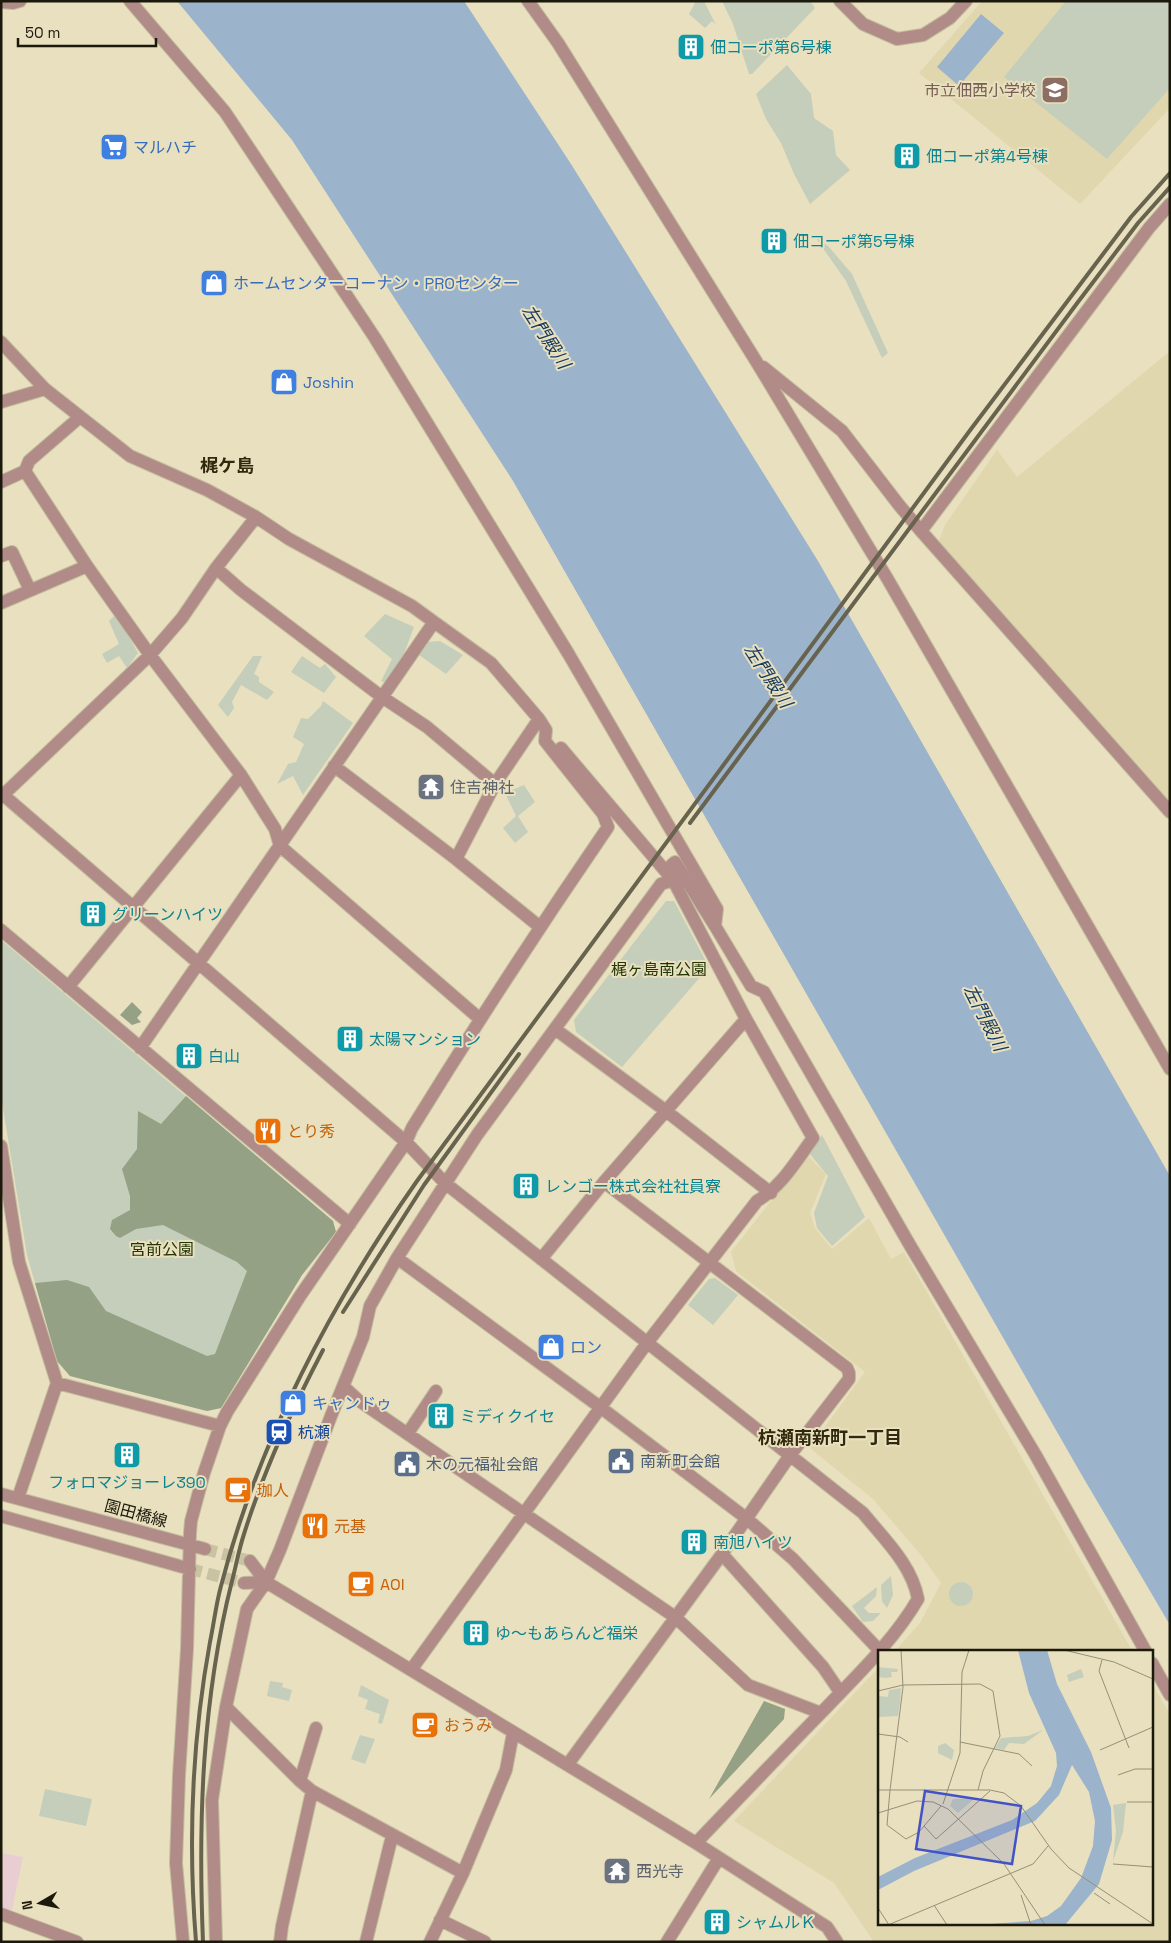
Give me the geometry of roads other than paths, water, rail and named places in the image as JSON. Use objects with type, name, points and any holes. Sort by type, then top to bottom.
[{"type":"street","points":[[1,2],[13,3],[20,1]]},
{"type":"street","points":[[130,1],[225,112],[375,338],[563,645],[717,909],[715,926]]},
{"type":"street","points":[[528,1],[558,43],[756,361],[887,578],[1170,1069]]},
{"type":"street","points":[[840,1],[862,24],[897,38],[923,35],[950,18],[966,1]]},
{"type":"street","points":[[921,531],[1149,228],[1170,204]]},
{"type":"street","points":[[1,342],[45,389],[130,456],[207,490],[256,517],[289,540],[412,606],[491,663],[627,827],[670,875],[746,1019],[813,1138],[795,1165],[771,1193],[757,1201],[647,1343],[410,1670]]},
{"type":"street","points":[[756,361],[842,431],[899,506],[1170,812]]},
{"type":"street","points":[[1,402],[45,389]]},
{"type":"street","points":[[1,482],[25,472],[29,462],[80,417]]},
{"type":"street","points":[[25,472],[87,566],[150,655],[241,775],[276,829],[280,846],[480,1019]]},
{"type":"street","points":[[256,517],[216,568],[182,618],[150,655],[2,795],[406,1142],[446,1183],[647,1343],[791,1454],[863,1513],[907,1567],[915,1584],[918,1599],[909,1614],[879,1650],[792,1559],[746,1518],[600,1407],[397,1258]]},
{"type":"street","points":[[1,556],[12,552],[30,590]]},
{"type":"street","points":[[1,603],[87,566]]},
{"type":"street","points":[[216,568],[241,590],[382,697],[427,727],[495,784]]},
{"type":"street","points":[[140,1048],[434,622]]},
{"type":"street","points":[[456,859],[495,784],[538,719]]},
{"type":"street","points":[[183,1942],[176,1863],[191,1521],[204,1473],[220,1426],[300,1296],[406,1142],[412,1128],[480,1019],[608,827],[603,814],[545,741],[546,730]]},
{"type":"street","points":[[334,766],[456,859],[540,927]]},
{"type":"street","points":[[68,986],[241,775]]},
{"type":"street","points":[[216,1942],[212,1800],[226,1707],[247,1609],[266,1582],[280,1550],[363,1337],[370,1306],[397,1258],[477,1135],[661,884],[670,875],[675,862],[750,986],[764,992],[911,1247],[1035,1454],[1145,1650]]},
{"type":"street","points":[[1,930],[350,1224]]},
{"type":"street","points":[[541,1259],[604,1182],[746,1019]]},
{"type":"street","points":[[555,1029],[771,1193]]},
{"type":"street","points":[[1,1146],[19,1262],[57,1383],[18,1498]]},
{"type":"street","points":[[568,1764],[722,1554],[791,1454],[849,1379],[847,1368],[604,1182]]},
{"type":"street","points":[[57,1383],[220,1426]]},
{"type":"street","points":[[344,1387],[358,1400],[524,1512],[674,1617],[748,1685],[821,1713]]},
{"type":"street","points":[[408,1433],[436,1391]]},
{"type":"street","name":"園田橋線","points":[[1,1494],[205,1549]]},
{"type":"street","points":[[1,1516],[190,1569]]},
{"type":"street","points":[[722,1554],[823,1667],[840,1692]]},
{"type":"street","points":[[250,1561],[266,1582],[696,1842],[827,1927],[837,1942]]},
{"type":"street","points":[[244,1583],[266,1582]]},
{"type":"street","points":[[696,1842],[878,1651]]},
{"type":"street","points":[[1154,1667],[1170,1694]]},
{"type":"street","points":[[226,1707],[300,1782],[312,1791],[463,1873]]},
{"type":"street","points":[[300,1782],[316,1728]]},
{"type":"street","points":[[430,1942],[463,1873],[506,1770],[513,1733]]},
{"type":"street","points":[[280,1942],[312,1791]]},
{"type":"street","points":[[366,1942],[392,1836]]},
{"type":"street","points":[[667,1942],[718,1858]]},
{"type":"street","points":[[1,1914],[77,1942]]},
{"type":"street","points":[[440,1920],[484,1942]]},
{"type":"water","name":"左門殿川","points":[[177,1],[464,1],[571,164],[818,561],[1170,1176],[1170,1625],[1080,1472],[513,481],[292,140]]},
{"type":"water","points":[[981,14],[1004,33],[959,86],[937,67]]},
{"type":"tunnel","points":[[205,1549],[250,1561]]},
{"type":"tunnel","points":[[190,1569],[244,1583]]},
{"type":"railway","points":[[196,1942],[192,1867],[193,1791],[199,1716],[218,1600],[237,1532],[255,1479],[277,1426],[327,1324],[386,1227],[417,1181],[971,429],[1131,217],[1170,173]]},
{"type":"railway","points":[[690,823],[1078,302],[1138,223],[1170,187]]},
{"type":"railway","points":[[343,1312],[424,1185],[519,1054]]},
{"type":"railway","points":[[203,1942],[201,1851],[204,1760],[214,1670],[222,1626],[241,1546],[260,1487],[300,1395],[323,1350]]},
{"type":"place","name":"佃コーポ第6号棟","points":[[691,47]]},
{"type":"place","name":"市立佃西小学校","points":[[1055,90]]},
{"type":"place","name":"マルハチ","points":[[114,147]]},
{"type":"place","name":"佃コーポ第4号棟","points":[[907,156]]},
{"type":"place","name":"佃コーポ第5号棟","points":[[774,241]]},
{"type":"place","name":"ホームセンターコーナン・PROセンター","points":[[214,283]]},
{"type":"place","name":"Joshin","points":[[284,382]]},
{"type":"place","name":"住吉神社","points":[[431,787]]},
{"type":"place","name":"グリーンハイツ","points":[[93,914]]},
{"type":"place","name":"太陽マンション","points":[[350,1039]]},
{"type":"place","name":"白山","points":[[189,1056]]},
{"type":"place","name":"とり秀","points":[[268,1131]]},
{"type":"place","name":"レンゴー株式会社社員寮","points":[[526,1186]]},
{"type":"place","name":"ロン","points":[[551,1347]]},
{"type":"place","name":"キャンドゥ","points":[[293,1403]]},
{"type":"place","name":"ミディクイセ","points":[[441,1416]]},
{"type":"place","name":"杭瀬","points":[[279,1432]]},
{"type":"place","name":"フォロマジョーレ390","points":[[127,1455]]},
{"type":"place","name":"南新町会館","points":[[621,1461]]},
{"type":"place","name":"木の元福祉会館","points":[[407,1464]]},
{"type":"place","name":"珈人","points":[[238,1490]]},
{"type":"place","name":"元基","points":[[315,1526]]},
{"type":"place","name":"南旭ハイツ","points":[[694,1542]]},
{"type":"place","name":"AOI","points":[[361,1584]]},
{"type":"place","name":"ゆ～もあらんど福栄","points":[[476,1633]]},
{"type":"place","name":"おうみ","points":[[425,1725]]},
{"type":"place","name":"西光寺","points":[[617,1871]]},
{"type":"place","name":"シャムルＫ","points":[[717,1922]]},
{"type":"district","name":"梶ケ島","points":[[227,466]]},
{"type":"district","name":"杭瀬南新町一丁目","points":[[830,1438]]},
{"type":"park label","name":"梶ヶ島南公園","points":[[659,969]]},
{"type":"park label","name":"宮前公園","points":[[162,1249]]}]
